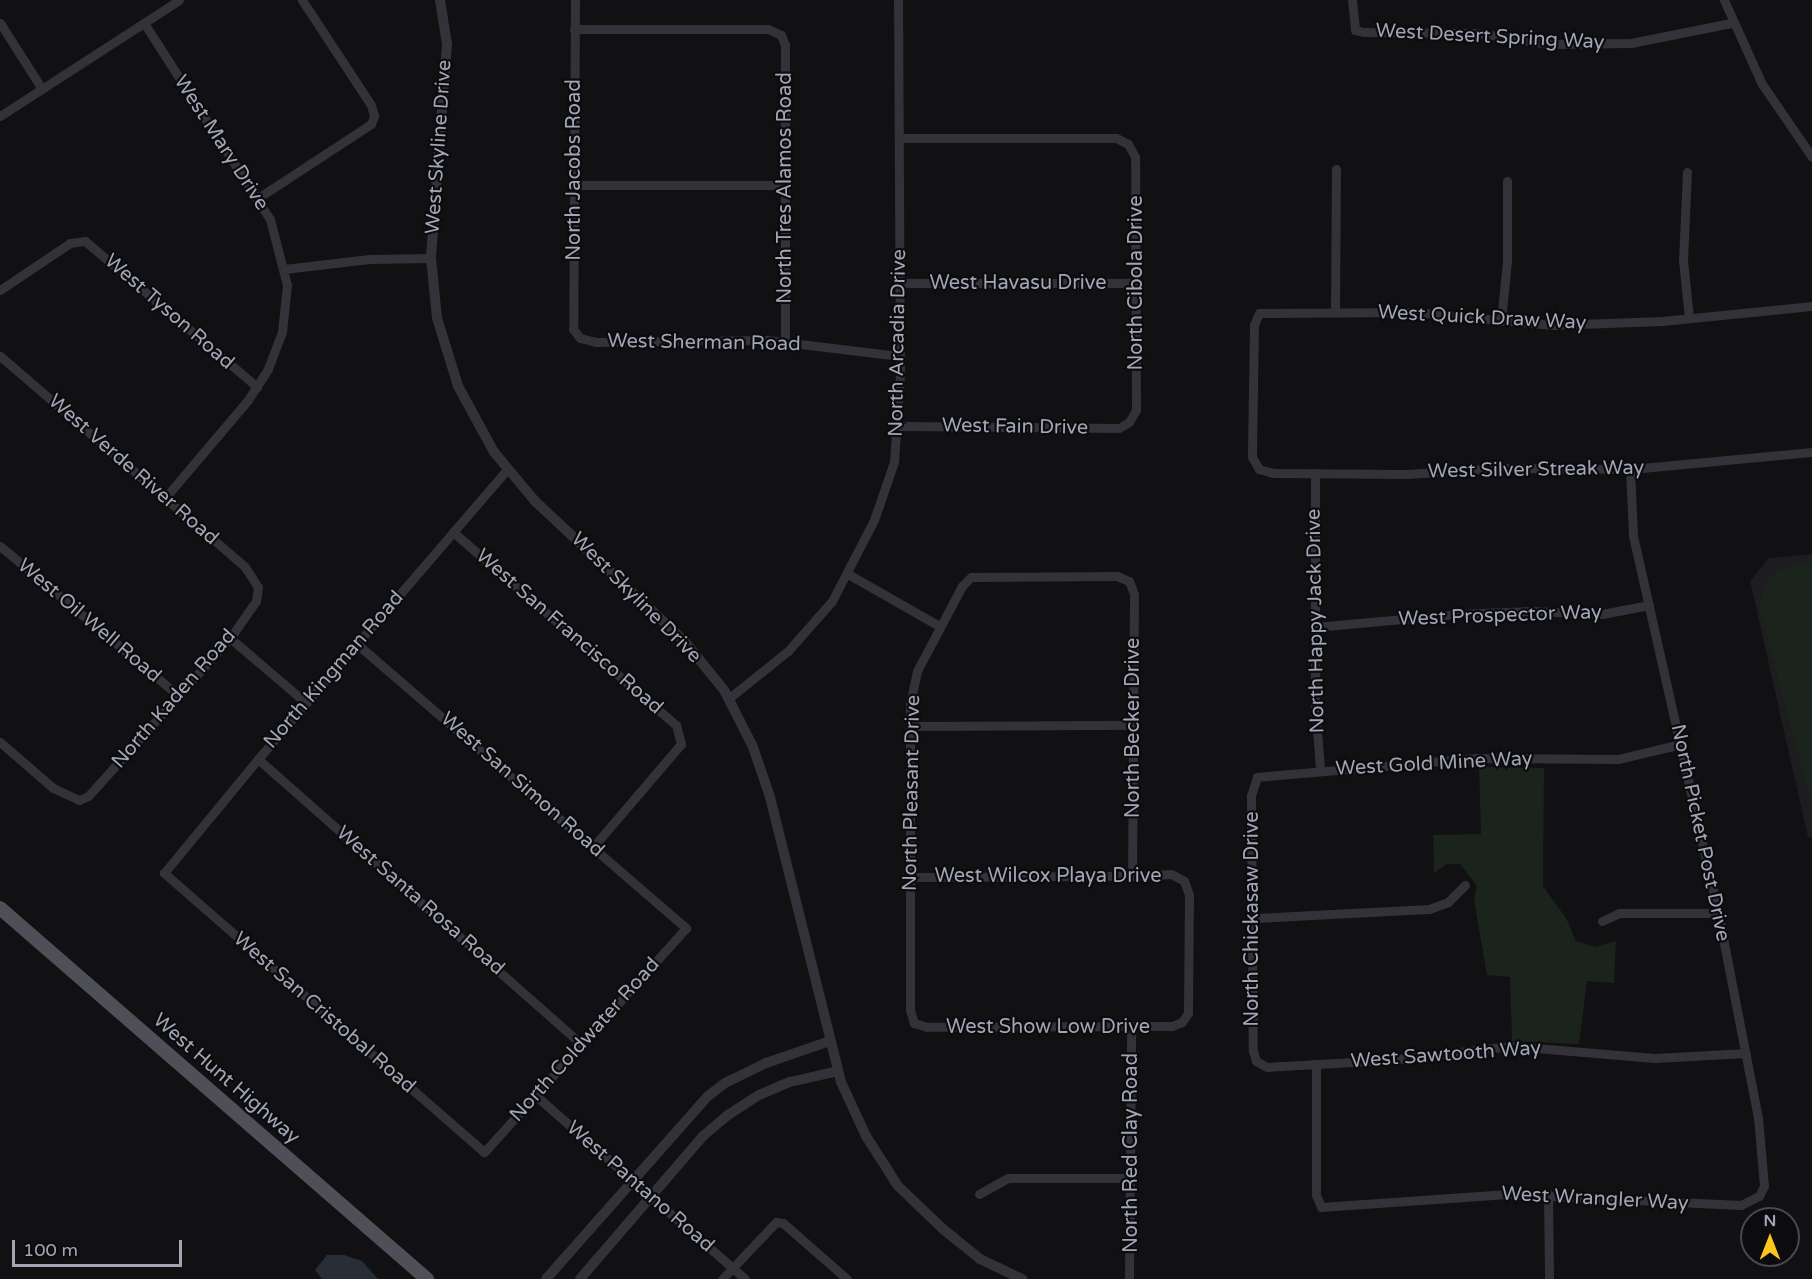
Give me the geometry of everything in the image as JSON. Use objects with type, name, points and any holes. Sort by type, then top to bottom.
[{"type":"main road","name":"West Hunt Highway","points":[[0,908],[428,1279]]},
{"type":"street","points":[[0,116],[178,0]]},
{"type":"street","points":[[258,198],[371,124],[374,116],[371,105],[302,0]]},
{"type":"street","name":"West Skyline Drive","points":[[440,0],[447,44],[431,258],[438,318],[458,386],[507,469],[535,501],[685,642],[728,699],[753,747],[770,796],[838,1071],[866,1136],[898,1186],[980,1259],[1019,1278]]},
{"type":"street","name":"North Jacobs Road","points":[[575,0],[573,329],[580,338]]},
{"type":"street","name":"North Arcadia Drive","points":[[728,699],[788,651],[832,602],[874,520],[894,462],[899,426],[900,356],[898,0]]},
{"type":"street","name":"West Desert Spring Way","points":[[1352,0],[1355,30],[1477,33],[1549,44],[1630,43],[1731,22]]},
{"type":"street","points":[[1724,0],[1731,22],[1762,84],[1812,157]]},
{"type":"street","points":[[0,23],[42,88]]},
{"type":"street","name":"West Mary Drive","points":[[144,23],[258,198],[276,233],[284,269]]},
{"type":"street","name":"North Tres Alamos Road","points":[[574,28],[768,29],[781,35],[786,45],[785,342]]},
{"type":"street","name":"North Cibola Drive","points":[[899,138],[1116,138],[1128,144],[1135,157],[1136,283],[1136,410],[1129,422]]},
{"type":"street","points":[[1335,311],[1336,168]]},
{"type":"street","points":[[1686,172],[1683,260],[1689,318]]},
{"type":"street","points":[[1501,321],[1507,181]]},
{"type":"street","points":[[574,185],[786,185]]},
{"type":"street","name":"West Tyson Road","points":[[0,290],[80,240],[91,244],[257,387]]},
{"type":"street","points":[[165,498],[257,387],[282,332],[287,301],[284,269],[369,259],[431,258]]},
{"type":"street","name":"West Havasu Drive","points":[[900,283],[1136,283]]},
{"type":"street","name":"West Quick Draw Way","points":[[1259,469],[1252,457],[1254,325],[1259,313],[1414,312],[1553,325],[1689,318],[1812,306]]},
{"type":"street","name":"West Sherman Road","points":[[580,338],[596,342],[785,342],[900,356]]},
{"type":"street","name":"West Verde River Road","points":[[0,356],[245,567],[258,590]]},
{"type":"street","name":"West Fain Drive","points":[[899,426],[1119,428],[1129,422]]},
{"type":"street","name":"West Silver Streak Way","points":[[1259,469],[1315,473],[1630,469],[1812,452]]},
{"type":"street","name":"North Kingman Road","points":[[164,873],[258,759],[507,469]]},
{"type":"street","name":"North Picket Post Drive","points":[[1630,469],[1633,535],[1682,744],[1758,1118],[1764,1186],[1759,1196]]},
{"type":"street","name":"North Happy Jack Drive","points":[[1315,473],[1315,627],[1320,770]]},
{"type":"street","name":"West San Francisco Road","points":[[453,532],[676,725],[681,735],[681,744],[594,846]]},
{"type":"street","name":"West Oil Well Road","points":[[0,546],[178,696]]},
{"type":"street","points":[[848,574],[939,626]]},
{"type":"street","name":"North Pleasant Drive","points":[[914,1023],[910,1010],[910,726],[917,671],[939,626],[971,577],[1117,576],[1129,581]]},
{"type":"street","name":"North Becker Drive","points":[[1129,581],[1134,594],[1132,876]]},
{"type":"street","name":"North Kaden Road","points":[[0,742],[53,788],[79,801],[88,796],[230,638],[256,601],[258,590]]},
{"type":"street","name":"West Prospector Way","points":[[1315,627],[1459,614],[1602,614],[1649,605]]},
{"type":"street","points":[[230,638],[306,703]]},
{"type":"street","name":"West San Simon Road","points":[[357,644],[594,846],[686,928]]},
{"type":"street","points":[[910,726],[1133,725]]},
{"type":"street","name":"West Gold Mine Way","points":[[1257,777],[1477,758],[1618,759],[1682,744]]},
{"type":"street","name":"West Santa Rosa Road","points":[[258,759],[581,1044]]},
{"type":"street","name":"North Chickasaw Drive","points":[[1256,1061],[1253,1051],[1254,918],[1251,795],[1257,777]]},
{"type":"street","name":"West San Cristobal Road","points":[[164,873],[484,1152]]},
{"type":"street","name":"West Wilcox Playa Drive","points":[[910,876],[1170,874],[1184,881],[1189,895],[1188,1013],[1182,1022]]},
{"type":"street","points":[[1254,918],[1429,909],[1448,902],[1465,885]]},
{"type":"street","points":[[1602,921],[1619,913],[1718,913]]},
{"type":"street","name":"North Coldwater Road","points":[[484,1152],[686,928]]},
{"type":"street","name":"West Show Low Drive","points":[[914,1023],[927,1027],[1172,1026],[1182,1022]]},
{"type":"street","name":"North Red Clay Road","points":[[1129,1279],[1131,1026]]},
{"type":"street","points":[[546,1279],[688,1114],[725,1083],[766,1063],[830,1041]]},
{"type":"street","name":"West Sawtooth Way","points":[[1256,1061],[1267,1067],[1511,1046],[1655,1058],[1746,1053]]},
{"type":"street","name":"West Wrangler Way","points":[[1316,1064],[1316,1195],[1321,1207],[1548,1194],[1741,1205],[1759,1196]]},
{"type":"street","points":[[580,1279],[703,1136],[728,1115],[759,1095],[790,1082],[838,1071]]},
{"type":"street","name":"West Pantano Road","points":[[535,1095],[745,1279]]},
{"type":"street","points":[[979,1194],[1008,1178],[1131,1178]]},
{"type":"street","points":[[1548,1194],[1549,1279]]},
{"type":"street","points":[[722,1279],[776,1222],[783,1223],[847,1279]]},
{"type":"shaded area","points":[[1812,554],[1812,837],[1808,837],[1750,581],[1769,558]]},
{"type":"shaded area","points":[[1812,561],[1812,806],[1759,607],[1766,582],[1779,569]]},
{"type":"shaded area","points":[[1479,767],[1544,768],[1543,886],[1566,918],[1576,941],[1595,947],[1616,941],[1614,983],[1587,981],[1579,1044],[1512,1041],[1510,977],[1487,975],[1474,900],[1477,886],[1460,864],[1447,864],[1434,873],[1433,835],[1481,834]]},
{"type":"shaded area","points":[[327,1255],[344,1255],[362,1261],[378,1279],[322,1279],[315,1270]]}]
